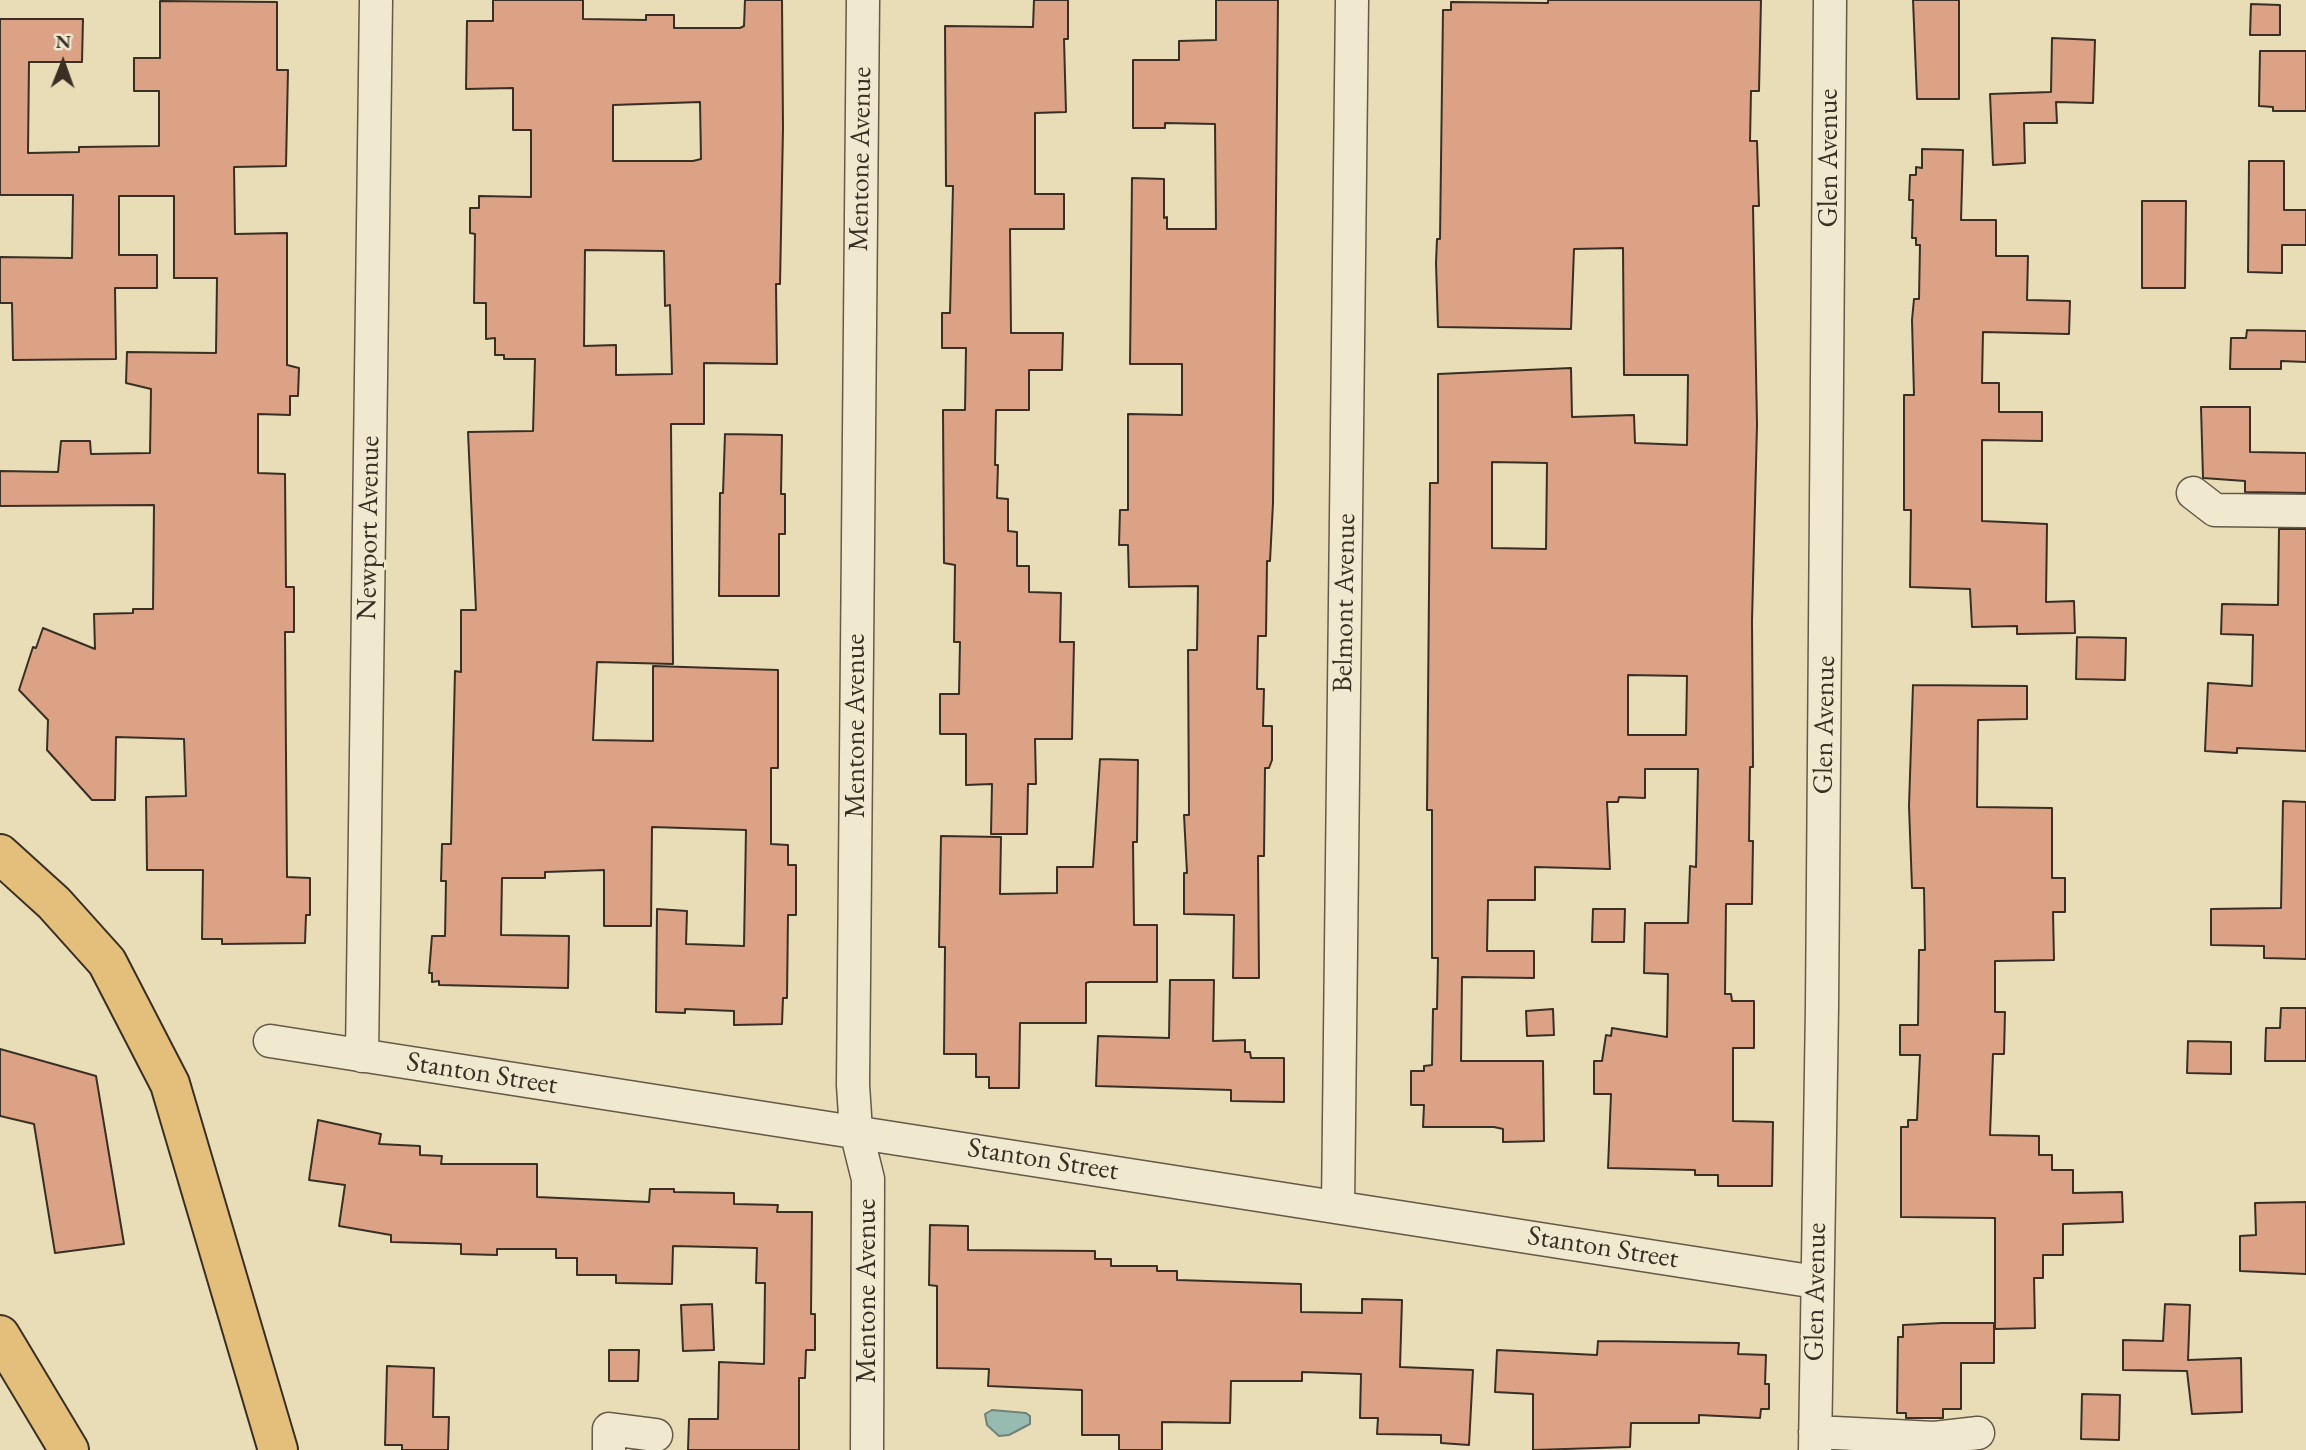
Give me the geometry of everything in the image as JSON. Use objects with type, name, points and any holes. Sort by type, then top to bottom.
[{"type":"highway","points":[[0,854],[54,903],[107,962],[170,1084],[278,1450]]},
{"type":"highway","points":[[0,1335],[69,1450]]},
{"type":"street","name":"Newport Avenue","points":[[362,1056],[376,0]]},
{"type":"street","name":"Mentone Avenue","points":[[863,0],[853,1085],[856,1131],[868,1179],[867,1450]]},
{"type":"street","name":"Belmont Avenue","points":[[1338,1206],[1352,0]]},
{"type":"street","name":"Glen Avenue","points":[[1815,1441],[1822,993],[1830,0]]},
{"type":"street","points":[[2193,493],[2215,510],[2306,511]]},
{"type":"street","name":"Stanton Street","points":[[270,1041],[1816,1282]]},
{"type":"street","points":[[609,1450],[609,1429],[656,1435]]},
{"type":"street","points":[[1815,1441],[1934,1438],[1978,1433]]},
{"type":"water","points":[[992,1410],[1026,1413],[1030,1416],[1030,1424],[1009,1435],[999,1436],[987,1425],[985,1414]]},
{"type":"building","points":[[493,0],[583,0],[583,19],[646,20],[646,15],[674,15],[674,28],[740,28],[744,26],[745,0],[782,0],[783,128],[780,284],[776,284],[777,364],[704,363],[704,424],[671,424],[673,664],[597,662],[593,740],[653,741],[653,666],[778,670],[778,768],[771,768],[771,844],[788,845],[788,865],[796,865],[796,915],[788,915],[787,998],[783,998],[782,1024],[734,1025],[734,1011],[685,1009],[685,1013],[656,1012],[657,909],[687,911],[686,944],[744,946],[746,830],[652,827],[651,926],[604,926],[604,870],[545,872],[545,878],[502,878],[501,935],[569,936],[568,988],[439,985],[439,981],[432,982],[432,973],[429,973],[432,936],[445,936],[446,881],[441,881],[442,844],[451,844],[455,671],[461,672],[461,610],[476,610],[468,432],[533,431],[535,359],[504,359],[504,355],[495,355],[495,338],[486,339],[486,303],[474,303],[475,234],[470,233],[470,208],[479,208],[479,196],[531,197],[531,130],[513,130],[513,88],[466,89],[467,21],[493,21]],"holes":[[[700,102],[701,159],[613,161],[613,105]],[[585,250],[664,251],[665,306],[670,305],[672,374],[616,375],[616,345],[584,346]]]},
{"type":"building","points":[[1034,0],[1068,0],[1068,39],[1064,39],[1066,112],[1035,113],[1035,194],[1064,194],[1064,229],[1010,229],[1011,333],[1063,333],[1062,370],[1029,370],[1029,410],[996,410],[995,465],[998,465],[997,498],[1008,499],[1008,531],[1017,532],[1017,566],[1029,566],[1029,592],[1061,593],[1060,642],[1074,642],[1072,739],[1035,739],[1036,784],[1028,784],[1027,834],[991,834],[992,784],[966,785],[966,734],[940,734],[940,694],[959,694],[960,642],[954,642],[955,565],[944,563],[943,410],[965,410],[966,348],[942,348],[942,313],[950,313],[953,186],[946,186],[945,26],[1033,27]]},
{"type":"building","points":[[1216,0],[1278,0],[1273,503],[1270,561],[1267,561],[1266,636],[1258,636],[1257,689],[1264,689],[1263,726],[1272,726],[1272,760],[1269,768],[1265,768],[1264,856],[1258,856],[1259,978],[1233,978],[1234,915],[1184,914],[1184,873],[1187,873],[1184,815],[1189,815],[1188,650],[1197,650],[1198,586],[1129,587],[1128,545],[1119,545],[1120,510],[1128,510],[1128,414],[1182,415],[1182,364],[1130,364],[1132,178],[1164,179],[1164,218],[1167,217],[1167,229],[1216,229],[1215,124],[1165,123],[1165,128],[1133,128],[1133,60],[1179,60],[1179,41],[1216,40]]},
{"type":"building","points":[[1548,0],[1761,0],[1759,91],[1751,91],[1750,141],[1757,141],[1759,206],[1753,206],[1757,425],[1752,621],[1753,767],[1750,767],[1749,841],[1753,841],[1752,904],[1726,904],[1725,994],[1731,994],[1732,1001],[1754,1001],[1754,1048],[1733,1048],[1733,1121],[1773,1122],[1772,1186],[1718,1186],[1718,1175],[1695,1175],[1695,1170],[1608,1168],[1611,1094],[1594,1094],[1594,1061],[1602,1061],[1606,1035],[1611,1036],[1612,1028],[1667,1037],[1668,974],[1644,973],[1645,923],[1688,923],[1690,866],[1696,867],[1698,769],[1645,769],[1645,798],[1619,797],[1618,802],[1607,802],[1610,869],[1535,867],[1535,900],[1488,900],[1487,951],[1534,951],[1534,978],[1462,977],[1461,1061],[1543,1061],[1544,1141],[1503,1142],[1503,1129],[1494,1127],[1423,1127],[1424,1105],[1411,1105],[1411,1071],[1424,1071],[1424,1066],[1432,1065],[1433,1009],[1437,1009],[1438,958],[1432,958],[1432,810],[1427,810],[1430,483],[1438,483],[1438,374],[1571,368],[1572,417],[1634,415],[1635,443],[1687,445],[1688,375],[1624,375],[1623,248],[1574,249],[1571,329],[1438,327],[1436,263],[1437,239],[1440,239],[1443,10],[1451,10],[1451,2],[1548,3]],"holes":[[[1492,462],[1547,463],[1546,549],[1492,548]],[[1628,675],[1687,676],[1686,735],[1628,735]]]},
{"type":"building","points":[[1913,0],[1959,0],[1959,99],[1917,99]]},
{"type":"building","points":[[160,1],[277,2],[277,70],[288,70],[286,166],[234,167],[235,234],[287,233],[287,365],[299,368],[298,396],[290,396],[290,415],[258,414],[258,473],[285,474],[286,587],[294,587],[294,632],[285,632],[287,877],[310,878],[310,915],[306,915],[305,943],[222,944],[222,939],[202,939],[203,870],[147,870],[146,797],[186,796],[184,739],[116,737],[115,800],[92,800],[47,750],[48,720],[19,690],[33,647],[36,648],[43,628],[95,649],[94,614],[133,613],[133,609],[153,609],[154,505],[0,506],[0,471],[58,472],[61,441],[90,441],[91,454],[150,453],[151,389],[126,383],[127,352],[216,353],[217,278],[174,278],[174,196],[119,196],[119,255],[157,255],[157,288],[115,288],[116,359],[13,360],[12,303],[0,303],[0,257],[72,258],[73,195],[0,195],[0,19],[83,19],[82,62],[29,62],[28,153],[79,152],[79,147],[159,146],[159,91],[134,91],[134,58],[160,58]]},
{"type":"building","points":[[2251,4],[2280,5],[2280,35],[2250,35]]},
{"type":"building","points":[[2052,38],[2095,40],[2093,103],[2056,102],[2057,123],[2024,123],[2025,163],[1993,165],[1990,94],[2051,92]]},
{"type":"building","points":[[2260,51],[2306,51],[2306,111],[2273,111],[2273,107],[2259,106]]},
{"type":"building","points":[[1922,149],[1963,150],[1961,220],[1996,220],[1996,256],[2028,256],[2027,300],[2070,301],[2069,334],[1983,332],[1982,383],[1999,383],[1999,412],[2042,412],[2042,441],[1982,440],[1982,521],[2047,524],[2046,602],[2074,601],[2075,633],[2017,634],[2017,626],[1972,627],[1970,589],[1910,587],[1911,510],[1904,510],[1904,395],[1914,395],[1912,320],[1914,299],[1919,299],[1920,245],[1916,245],[1916,238],[1912,238],[1913,200],[1909,200],[1910,175],[1916,175],[1916,167],[1922,168]]},
{"type":"building","points":[[2249,161],[2284,161],[2284,210],[2306,210],[2306,245],[2282,245],[2282,273],[2248,272]]},
{"type":"building","points":[[2142,201],[2186,201],[2185,288],[2142,288]]},
{"type":"building","points":[[2247,330],[2306,331],[2306,362],[2281,361],[2281,369],[2230,369],[2231,338],[2246,338]]},
{"type":"building","points":[[2201,407],[2250,407],[2250,452],[2306,453],[2306,493],[2245,492],[2245,481],[2203,478]]},
{"type":"building","points":[[725,434],[782,435],[781,494],[785,494],[785,534],[779,534],[779,596],[719,596],[720,493],[723,493]]},
{"type":"building","points":[[2279,529],[2306,529],[2306,751],[2237,748],[2237,753],[2205,751],[2208,683],[2252,686],[2253,635],[2221,634],[2222,604],[2278,605]]},
{"type":"building","points":[[2077,637],[2126,638],[2125,680],[2076,679]]},
{"type":"building","points":[[1913,685],[2027,686],[2027,719],[1978,720],[1977,807],[2052,808],[2052,878],[2065,878],[2065,912],[2053,912],[2054,960],[1995,961],[1995,1012],[2005,1012],[2004,1054],[1993,1054],[1990,1135],[2039,1136],[2039,1155],[2052,1155],[2052,1170],[2073,1170],[2073,1193],[2122,1192],[2123,1222],[2063,1224],[2063,1255],[2043,1255],[2043,1278],[2034,1278],[2035,1328],[1995,1329],[1995,1218],[1901,1217],[1901,1127],[1908,1127],[1908,1120],[1917,1120],[1920,1055],[1900,1055],[1900,1025],[1918,1025],[1919,950],[1925,950],[1924,888],[1912,888],[1909,806]]},
{"type":"building","points":[[1100,759],[1138,760],[1137,842],[1133,842],[1134,925],[1157,925],[1157,982],[1089,982],[1086,983],[1086,1023],[1020,1023],[1019,1088],[989,1088],[989,1077],[976,1077],[976,1054],[944,1054],[945,947],[939,947],[941,836],[1001,837],[1000,894],[1057,893],[1057,867],[1093,867]]},
{"type":"building","points":[[2283,801],[2306,802],[2306,959],[2264,958],[2264,946],[2211,945],[2211,909],[2281,908]]},
{"type":"building","points":[[1593,909],[1625,909],[1624,942],[1592,942]]},
{"type":"building","points":[[1170,980],[1214,980],[1213,1041],[1245,1040],[1245,1052],[1250,1052],[1251,1058],[1284,1058],[1284,1102],[1231,1101],[1231,1090],[1096,1086],[1098,1036],[1169,1038]]},
{"type":"building","points":[[2281,1008],[2306,1008],[2306,1061],[2265,1061],[2266,1028],[2280,1028]]},
{"type":"building","points":[[1553,1009],[1554,1035],[1527,1036],[1526,1011]]},
{"type":"building","points":[[2188,1041],[2231,1042],[2231,1074],[2187,1073]]},
{"type":"building","points":[[0,1049],[96,1076],[124,1244],[55,1253],[34,1124],[0,1116]]},
{"type":"building","points":[[318,1120],[381,1134],[379,1144],[420,1146],[420,1155],[442,1156],[441,1164],[537,1164],[537,1197],[649,1202],[650,1189],[674,1189],[674,1192],[734,1193],[734,1204],[778,1205],[777,1212],[812,1212],[811,1314],[815,1314],[815,1350],[806,1350],[805,1378],[799,1378],[799,1450],[688,1450],[689,1419],[718,1419],[719,1362],[764,1364],[765,1283],[756,1283],[757,1248],[673,1246],[672,1284],[616,1283],[616,1275],[577,1275],[577,1258],[556,1258],[556,1249],[497,1249],[497,1255],[461,1254],[461,1244],[391,1242],[391,1235],[339,1226],[345,1185],[309,1180]]},
{"type":"building","points":[[2306,1202],[2306,1274],[2240,1271],[2240,1236],[2256,1235],[2255,1203]]},
{"type":"building","points":[[930,1225],[968,1226],[968,1250],[1095,1251],[1095,1259],[1111,1259],[1111,1266],[1157,1266],[1157,1271],[1177,1271],[1177,1280],[1301,1284],[1301,1312],[1362,1313],[1362,1299],[1402,1300],[1400,1367],[1473,1370],[1469,1445],[1441,1443],[1441,1435],[1377,1434],[1378,1418],[1360,1418],[1361,1374],[1302,1372],[1302,1381],[1231,1381],[1230,1423],[1162,1422],[1162,1450],[1119,1450],[1119,1435],[1082,1435],[1082,1390],[988,1386],[989,1369],[937,1368],[937,1286],[929,1285]]},
{"type":"building","points":[[712,1304],[714,1350],[683,1351],[681,1305]]},
{"type":"building","points":[[2165,1304],[2190,1305],[2188,1360],[2241,1358],[2242,1412],[2192,1414],[2187,1371],[2123,1370],[2123,1340],[2163,1341]]},
{"type":"building","points":[[1994,1323],[1994,1363],[1961,1363],[1961,1409],[1943,1409],[1943,1418],[1906,1418],[1906,1413],[1897,1413],[1898,1337],[1903,1337],[1903,1325]]},
{"type":"building","points":[[1598,1341],[1739,1343],[1738,1354],[1766,1355],[1765,1384],[1769,1384],[1769,1409],[1761,1409],[1760,1418],[1699,1415],[1699,1423],[1631,1423],[1630,1447],[1533,1450],[1533,1394],[1495,1392],[1497,1350],[1597,1355]]},
{"type":"building","points":[[609,1350],[639,1350],[638,1381],[609,1381]]},
{"type":"building","points":[[387,1366],[434,1368],[433,1417],[449,1417],[448,1450],[402,1450],[402,1445],[385,1445]]},
{"type":"building","points":[[2082,1394],[2120,1395],[2119,1440],[2081,1439]]}]
